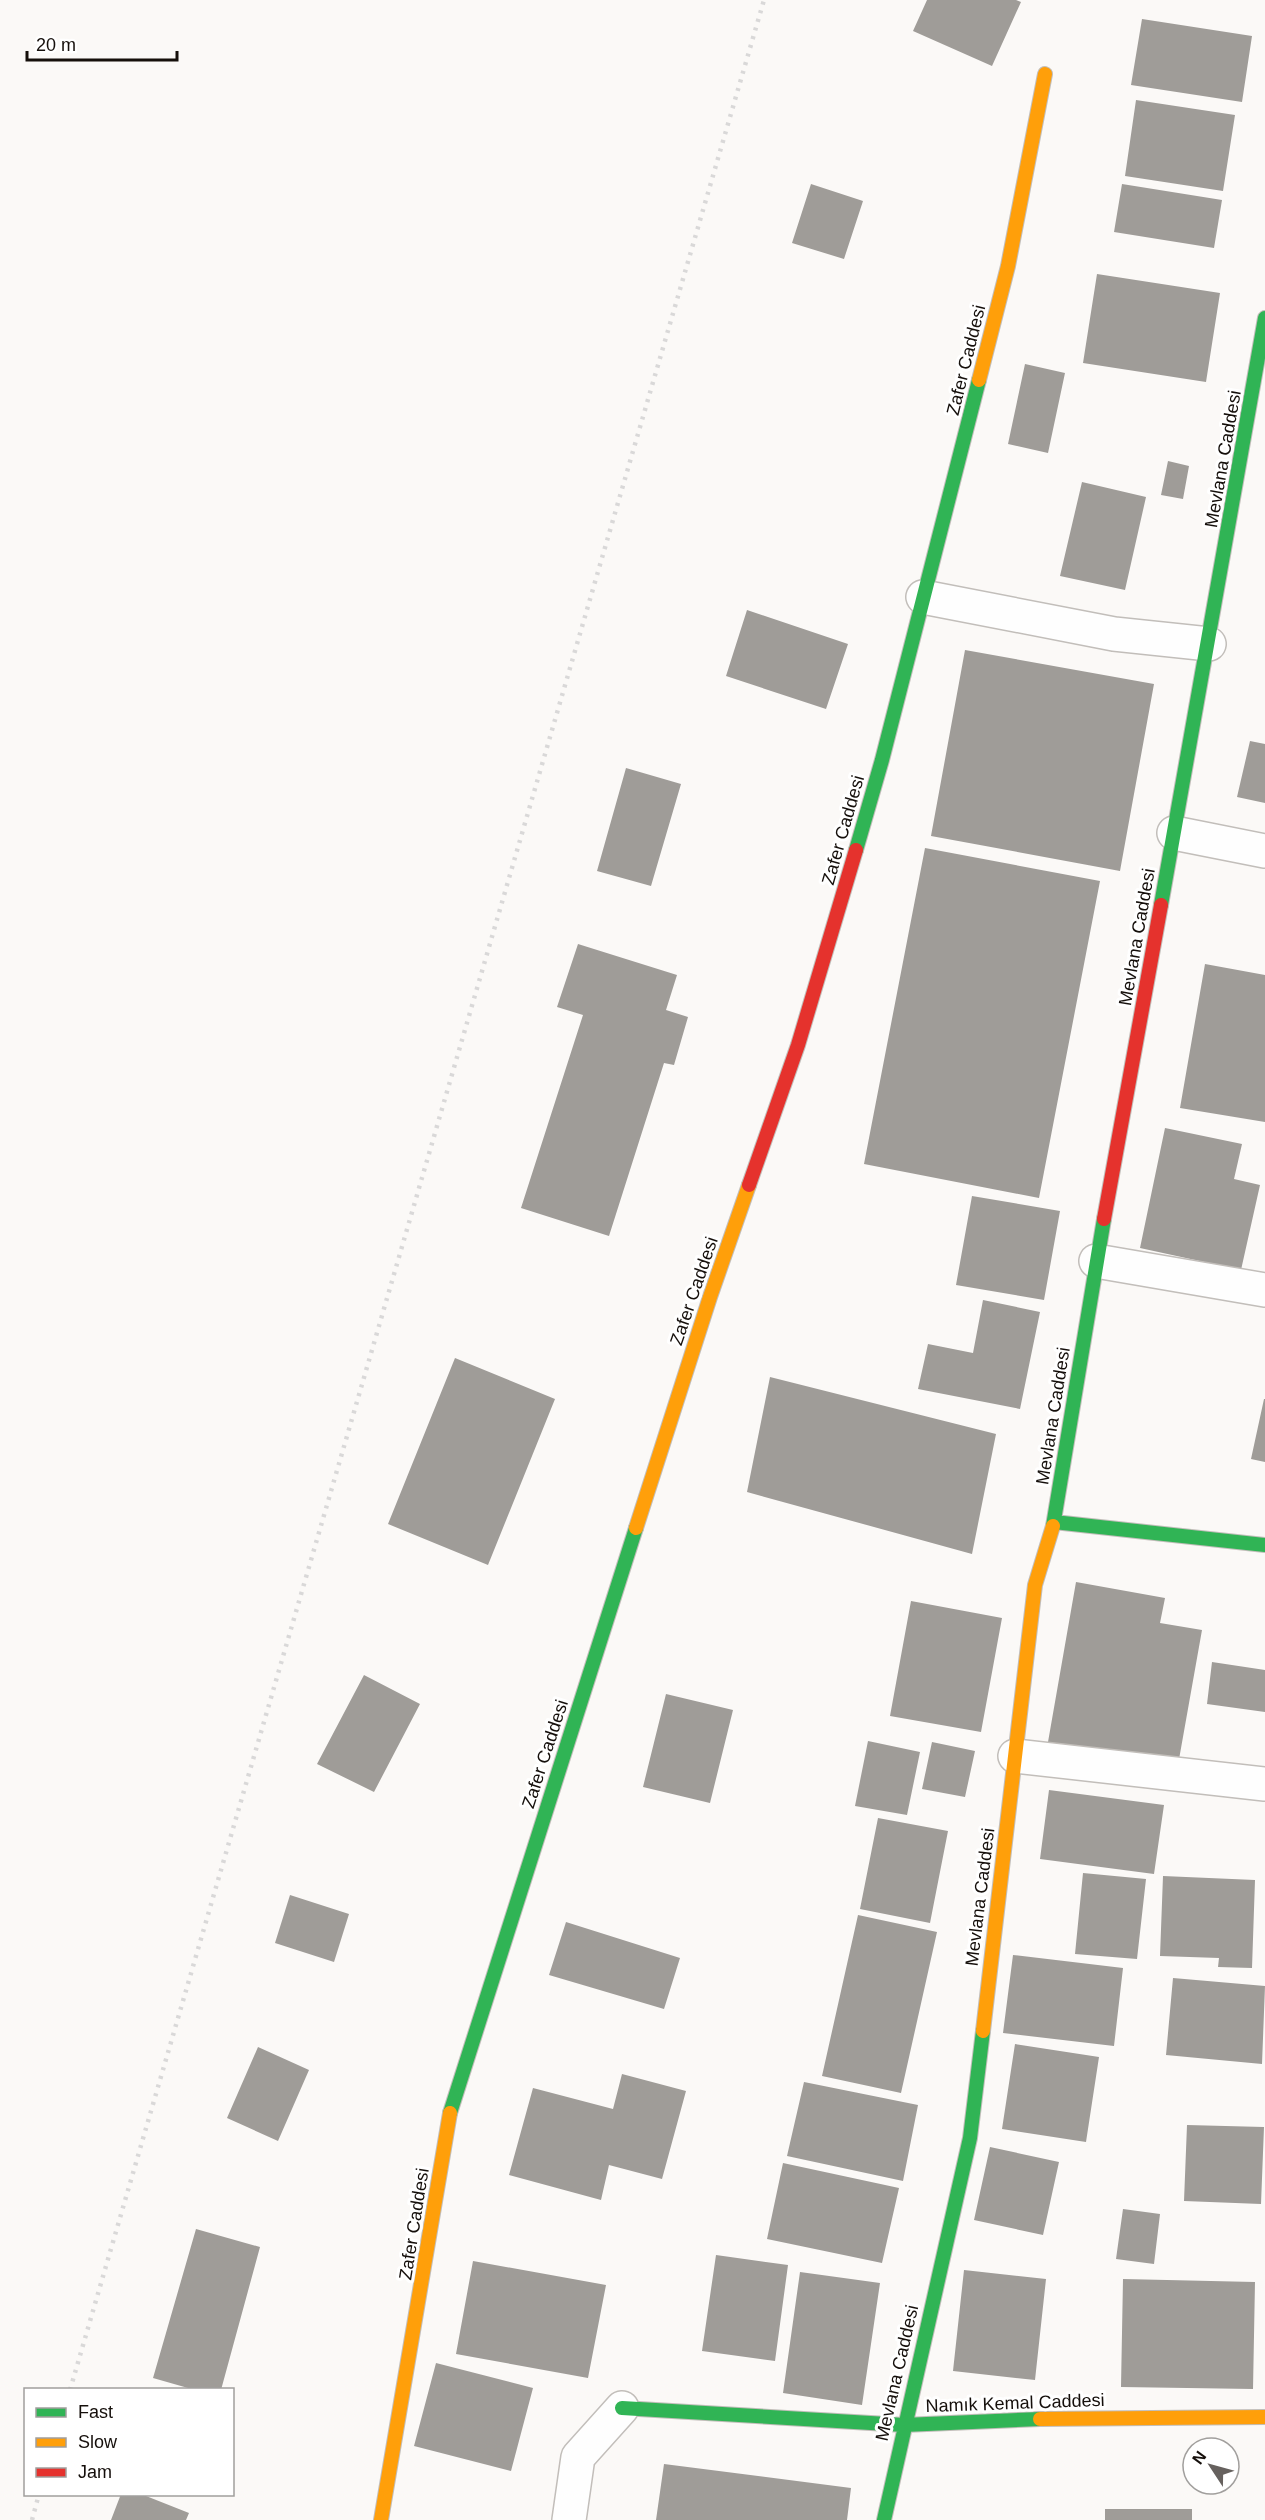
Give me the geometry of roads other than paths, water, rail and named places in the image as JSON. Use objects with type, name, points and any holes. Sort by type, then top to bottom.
[{"type":"street","name":"Zafer Caddesi","points":[[381,2520],[452,2103],[706,1309],[798,1045],[882,760],[1008,266],[1045,74]]},
{"type":"street","name":"Mevlana Caddesi","points":[[884,2520],[970,2138],[1035,1585],[1054,1522],[1096,1261],[1209,644],[1265,318]]},
{"type":"street","points":[[923,597],[1114,634],[1209,644]]},
{"type":"street","points":[[1174,833],[1265,851]]},
{"type":"street","points":[[1096,1261],[1265,1290]]},
{"type":"street","points":[[1054,1522],[1265,1545]]},
{"type":"street","points":[[1015,1756],[1265,1784]]},
{"type":"street","points":[[569,2520],[578,2457],[622,2408]]},
{"type":"street","name":"Namık Kemal Caddesi","points":[[622,2408],[904,2425],[1066,2418],[1265,2417]]},
{"type":"railway","points":[[71,2388],[764,0]]},
{"type":"railway","points":[[32,2520],[38,2496]]}]
